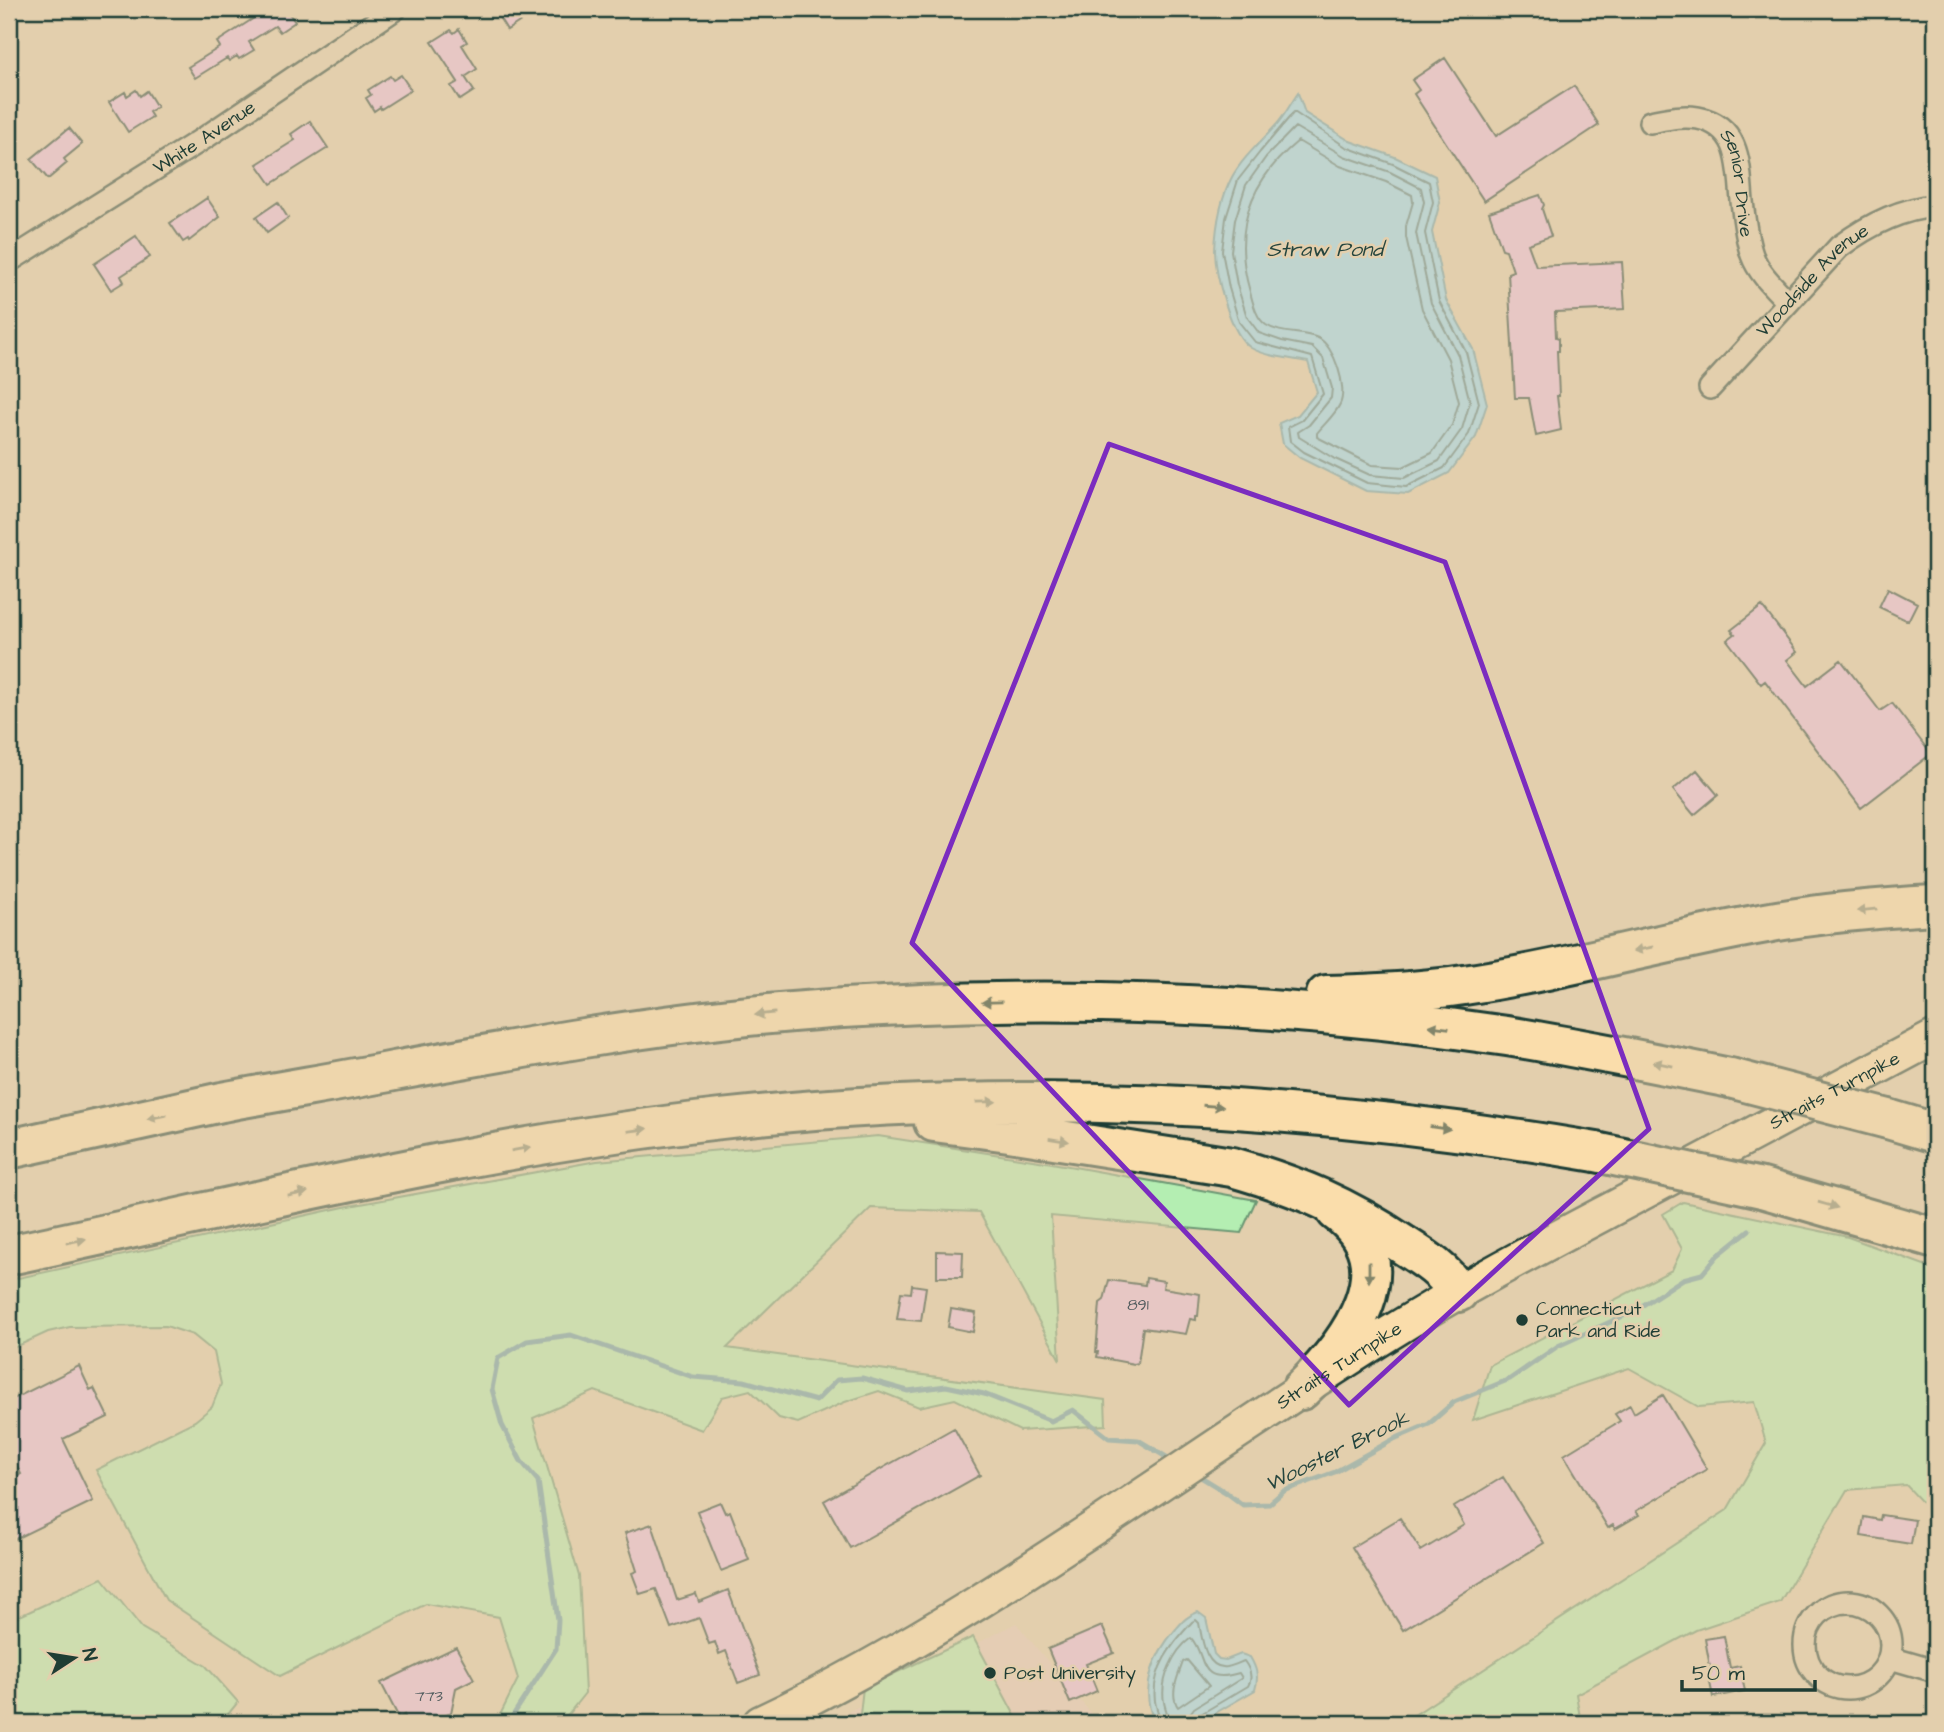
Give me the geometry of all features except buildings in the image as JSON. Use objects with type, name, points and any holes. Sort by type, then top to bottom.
[{"type":"highway","points":[[9,1149],[224,1102],[528,1046],[632,1030],[792,1012],[952,1002],[1350,995],[1430,990],[1532,973],[1769,923],[1866,910],[1935,905]]},
{"type":"highway","points":[[1032,1001],[1190,1005],[1376,1020],[1562,1045],[1730,1078],[1935,1133]]},
{"type":"highway","points":[[9,1255],[493,1154],[608,1134],[801,1111],[955,1102],[1147,1103],[1340,1116],[1465,1132],[1596,1152],[1762,1188],[1935,1238]]},
{"type":"highway","points":[[722,1119],[874,1119],[962,1125],[1232,1167],[1299,1188],[1367,1221],[1436,1266],[1458,1292]]},
{"type":"highway","points":[[1299,1188],[1328,1205],[1353,1226],[1369,1256],[1370,1276],[1367,1296],[1350,1332],[1335,1354],[1301,1390]]},
{"type":"main road","name":"Straits Turnpike","points":[[760,1723],[899,1650],[1066,1546],[1389,1333],[1458,1292],[1935,1037]]},
{"type":"street","name":"White Avenue","points":[[9,261],[206,137],[396,9]]},
{"type":"street","name":"Senior Drive","points":[[1650,122],[1682,117],[1697,118],[1713,124],[1728,136],[1735,147],[1740,164],[1744,216],[1752,255],[1764,276],[1788,302]]},
{"type":"street","name":"Woodside Avenue","points":[[1710,388],[1830,256],[1858,233],[1887,218],[1935,206]]},
{"type":"street","points":[[1843,1601],[1871,1607],[1885,1623],[1892,1644],[1890,1658],[1878,1676],[1860,1687],[1831,1685],[1819,1678],[1810,1667],[1805,1653],[1809,1625],[1817,1613],[1829,1605],[1843,1601]]},
{"type":"street","points":[[1890,1658],[1935,1671]]},
{"type":"highlighted area","points":[[1109,444],[1445,562],[1649,1129],[1349,1405],[912,943]]},
{"type":"shaded area","name":"Post University","points":[[1016,1623],[1099,1723],[827,1723]]},
{"type":"green space","points":[[878,1136],[1052,1163],[1256,1200],[1241,1233],[1051,1216],[1060,1360],[979,1212],[871,1208],[727,1348],[1105,1400],[1106,1425],[1020,1431],[955,1399],[919,1407],[879,1391],[845,1402],[798,1423],[779,1418],[750,1390],[722,1397],[702,1430],[595,1391],[533,1418],[579,1576],[585,1693],[561,1723],[496,1723],[518,1679],[499,1617],[426,1604],[280,1676],[166,1600],[96,1470],[195,1421],[212,1407],[221,1384],[214,1352],[193,1335],[166,1326],[70,1327],[48,1332],[9,1350],[9,1280],[344,1207],[597,1161]]},
{"type":"green space","points":[[1683,1202],[1848,1237],[1935,1269],[1935,1516],[1906,1485],[1847,1490],[1780,1602],[1696,1630],[1576,1694],[1581,1723],[1402,1723],[1727,1510],[1766,1443],[1754,1402],[1699,1407],[1629,1368],[1473,1420],[1490,1365],[1672,1270],[1682,1249],[1663,1214]]},
{"type":"green space","points":[[102,1578],[142,1628],[206,1666],[238,1702],[221,1723],[9,1723],[9,1621]]},
{"type":"green space","points":[[973,1637],[1019,1723],[859,1723],[863,1688]]},
{"type":"water","name":"Straw Pond","points":[[1298,93],[1305,113],[1350,141],[1395,157],[1435,176],[1440,202],[1432,232],[1446,300],[1473,349],[1487,404],[1476,437],[1449,473],[1408,494],[1366,491],[1300,458],[1283,444],[1279,423],[1298,415],[1317,392],[1308,362],[1251,348],[1237,331],[1225,303],[1215,250],[1220,213],[1228,185],[1242,163],[1280,120]]},
{"type":"water","points":[[1198,1612],[1206,1618],[1214,1654],[1219,1659],[1226,1660],[1241,1654],[1250,1657],[1257,1673],[1255,1690],[1198,1723],[1155,1723],[1148,1698],[1155,1661],[1183,1621]]},
{"type":"waterway","name":"Wooster Brook","points":[[1196,1474],[1243,1505],[1269,1504],[1284,1491],[1335,1472],[1394,1439],[1429,1424],[1454,1402],[1510,1379],[1558,1346],[1634,1311],[1683,1279],[1702,1274],[1718,1255],[1749,1230]]},
{"type":"waterway","name":"Wooster Brook","points":[[508,1723],[556,1649],[558,1620],[538,1481],[521,1461],[502,1425],[492,1389],[498,1358],[527,1341],[571,1335],[693,1377],[744,1381],[816,1401],[837,1380],[862,1378],[908,1391],[946,1386],[984,1394],[1051,1421],[1073,1410],[1109,1438],[1138,1440],[1173,1461]]},
{"type":"place","name":"Connecticut Park and Ride","points":[[1522,1320]]},
{"type":"place","name":"Post University","points":[[990,1673]]}]
